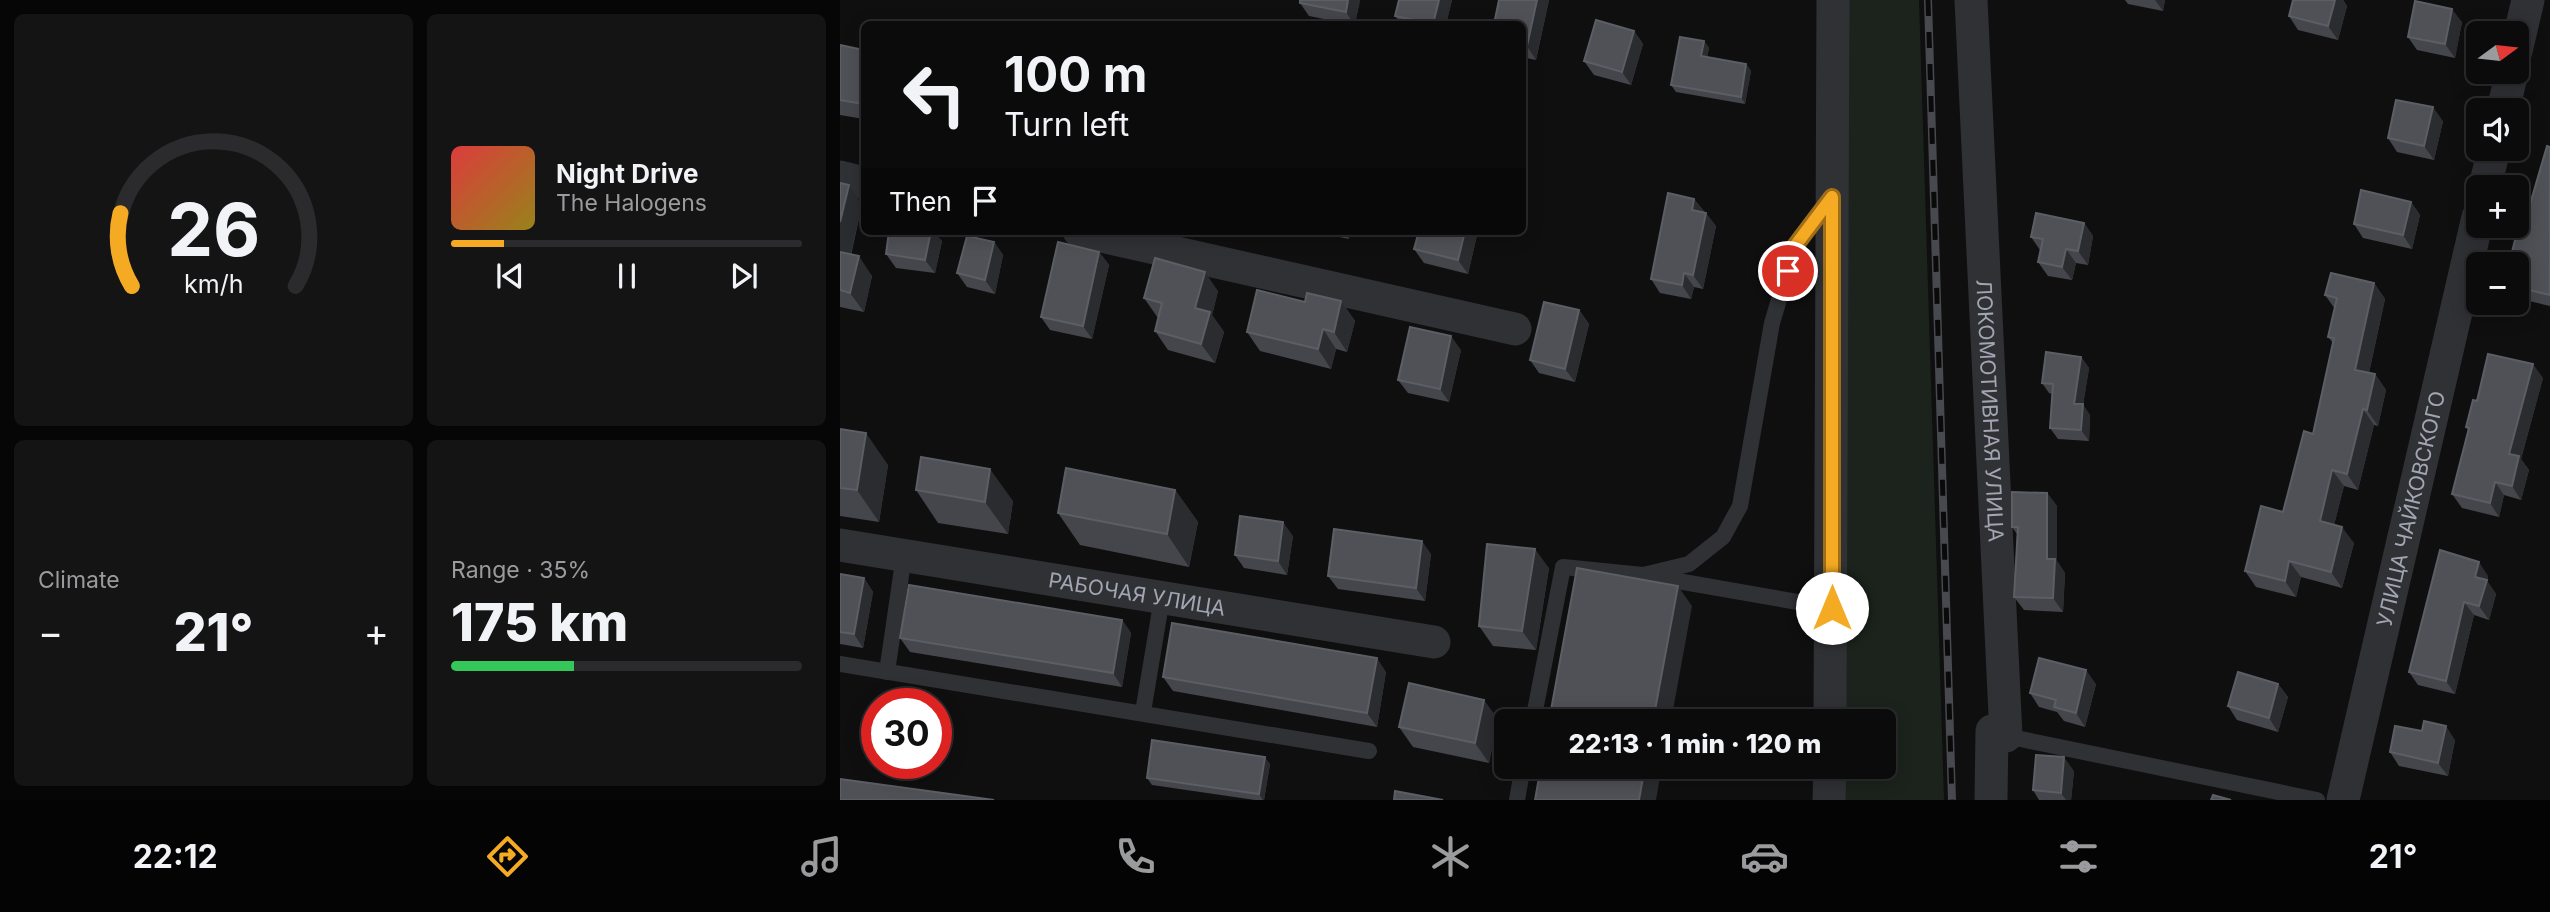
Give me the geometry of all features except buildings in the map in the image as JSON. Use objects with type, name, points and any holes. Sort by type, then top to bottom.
[{"type":"street","points":[[1830,709],[1833,0]]},
{"type":"street","name":"ЛОКОМОТИВНАЯ УЛИЦА","points":[[1971,0],[2006,736]]},
{"type":"street","points":[[2523,21],[2528,0]]},
{"type":"street","points":[[840,177],[861,182]]},
{"type":"street","points":[[1097,235],[1515,329]]},
{"type":"street","name":"УЛИЦА ЧАЙКОВСКОГО","points":[[2343,800],[2473,238]]},
{"type":"street","name":"РАБОЧАЯ УЛИЦА","points":[[840,545],[1434,642]]},
{"type":"street","points":[[1991,800],[1992,731],[2006,736]]},
{"type":"street","points":[[1829,800],[1830,779]]},
{"type":"lane","points":[[1643,575],[1689,564],[1723,537],[1741,506],[1776,310],[1795,246],[1832,197]]},
{"type":"lane","points":[[887,672],[904,555]]},
{"type":"lane","points":[[1534,709],[1563,567],[1643,575],[1832,608]]},
{"type":"lane","points":[[1143,712],[1161,598]]},
{"type":"lane","points":[[840,664],[1369,751]]},
{"type":"lane","points":[[2006,736],[2318,800]]},
{"type":"lane","points":[[1517,800],[1521,779]]},
{"type":"shaded area","points":[[1846,0],[1919,0],[1944,800],[1838,800],[1838,779],[1896,779],[1896,709],[1839,709]]},
{"type":"railway","points":[[1928,0],[1952,800]]},
{"type":"route","points":[[1788,271],[1795,246],[1832,197],[1832,608]]}]
